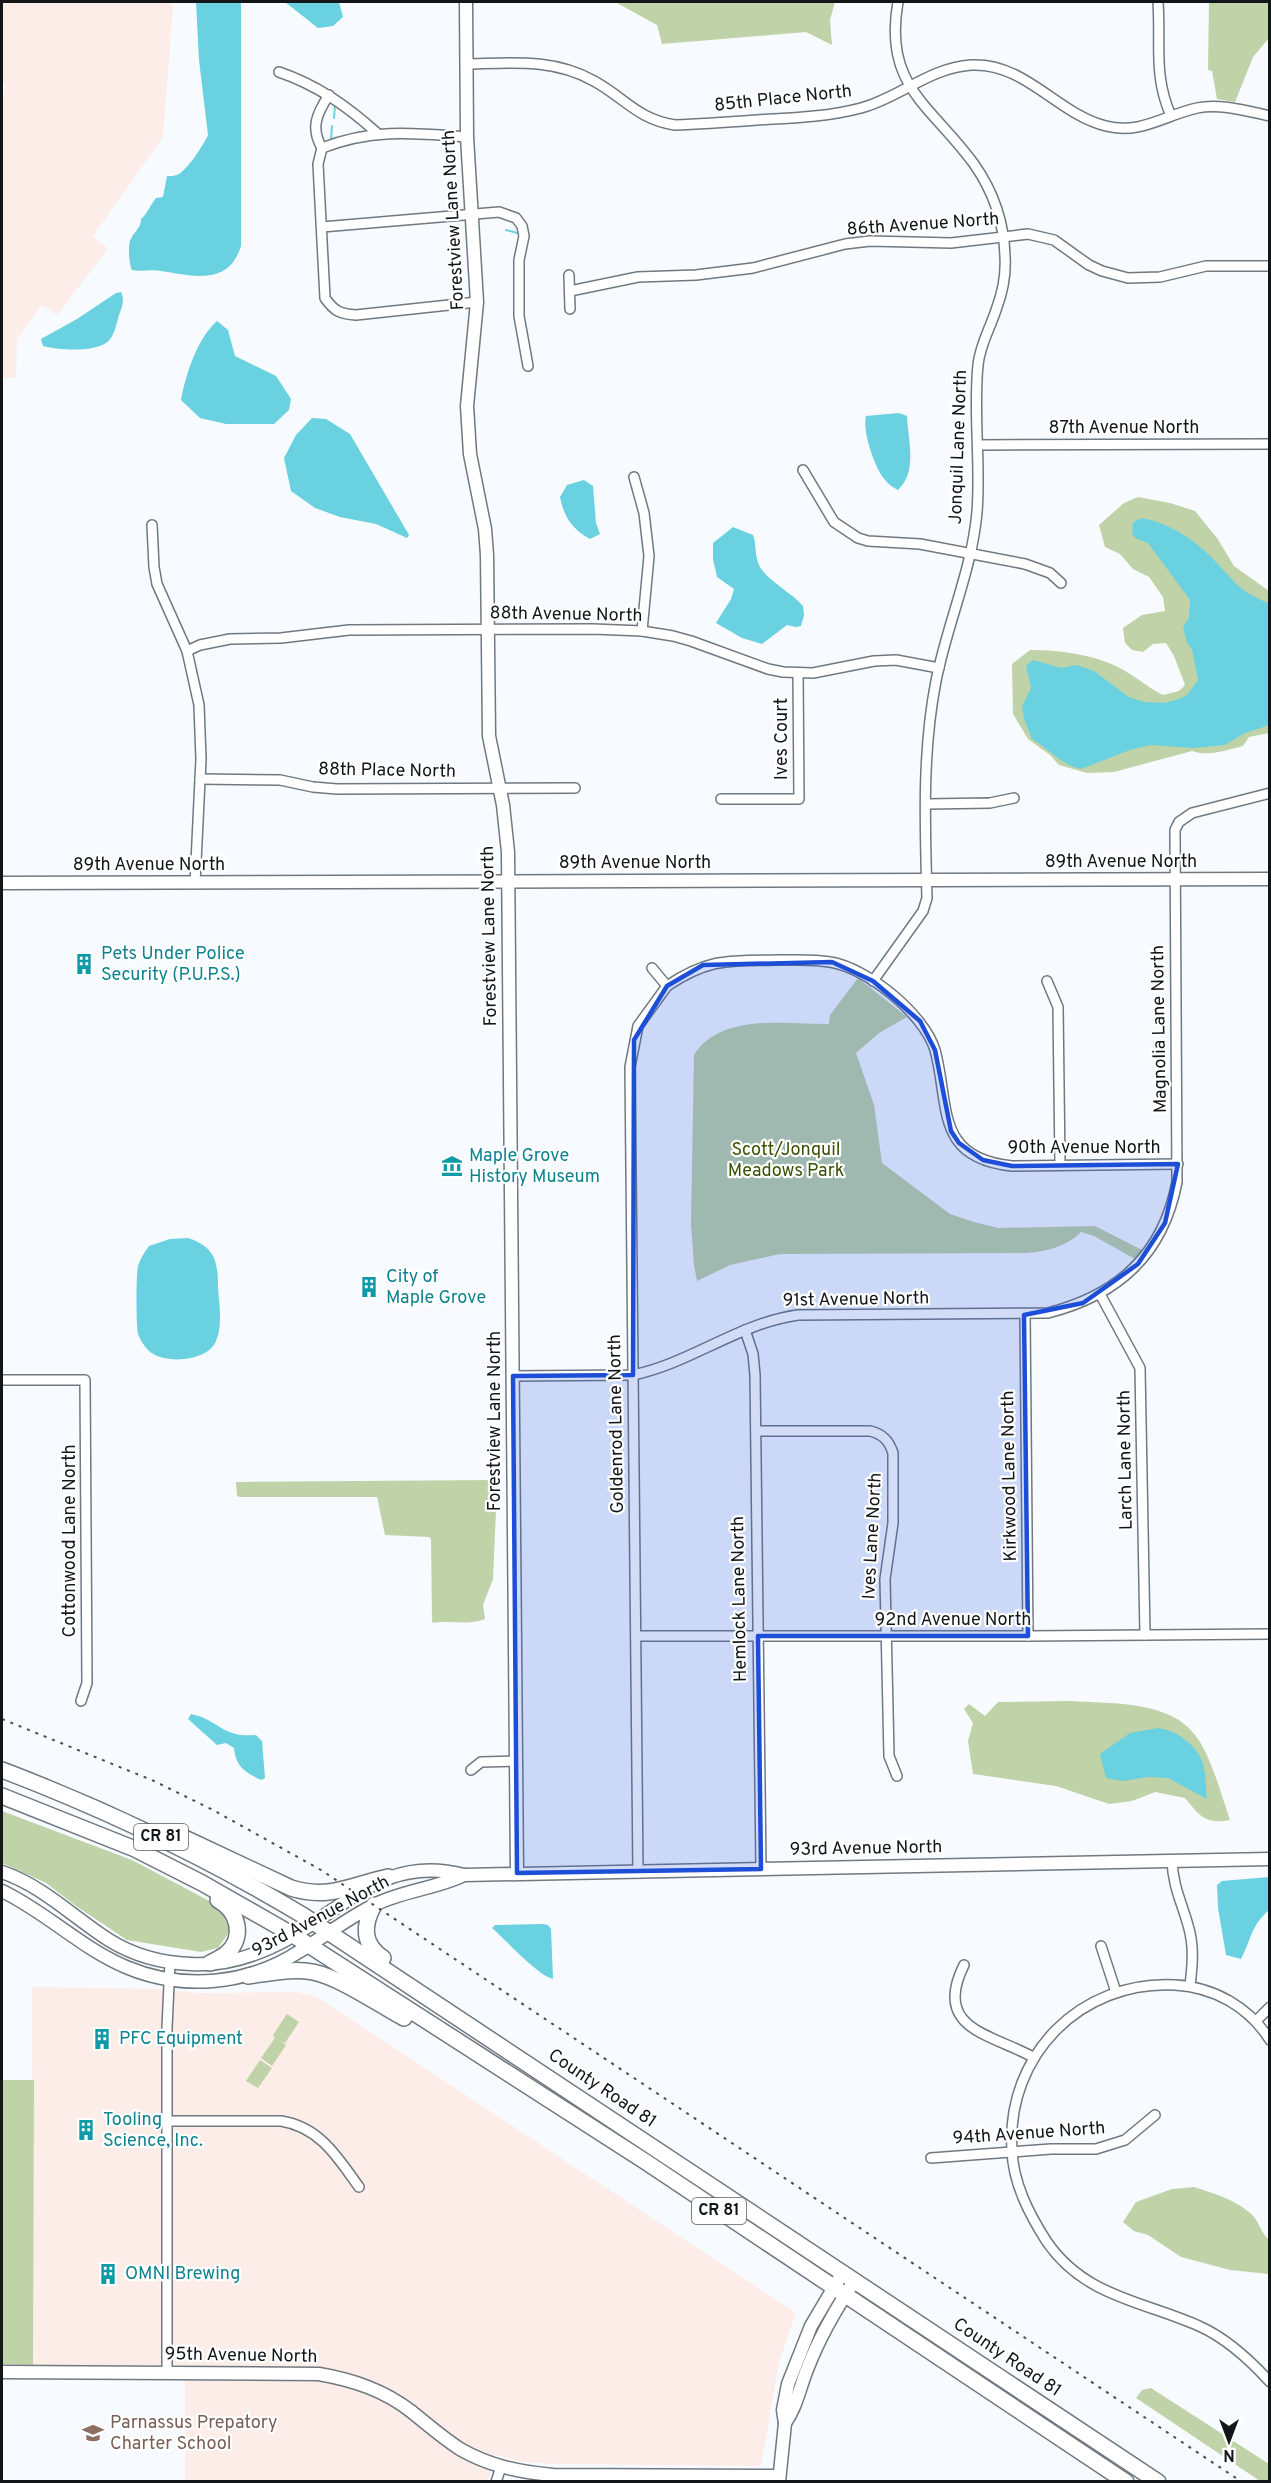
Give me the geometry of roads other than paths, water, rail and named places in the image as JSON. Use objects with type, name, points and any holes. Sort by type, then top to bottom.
[{"type":"highway","name":"County Road 81","points":[[2,1770],[107,1812],[214,1865],[313,1922],[1158,2481]]},
{"type":"highway","name":"County Road 81","points":[[2,1796],[153,1858],[294,1935],[453,2040],[646,2162],[1126,2481]]},
{"type":"highway","points":[[107,1812],[159,1826],[304,1892],[334,1893],[388,1877]]},
{"type":"highway","points":[[153,1858],[166,1872],[224,1903],[233,1911],[237,1921],[235,1942],[225,1955],[210,1963]]},
{"type":"highway","points":[[374,1905],[368,1916],[366,1930],[370,1946],[376,1953],[456,2007],[481,2031]]},
{"type":"highway","points":[[248,1976],[298,1971],[313,1972],[453,2040]]},
{"type":"street","name":"Forestview Lane North","points":[[466,2],[467,137],[477,302],[467,406],[470,454],[486,534],[489,736],[506,827],[518,1874]]},
{"type":"street","name":"Jonquil Lane North","points":[[873,981],[923,911],[927,898],[927,804],[931,711],[939,668],[971,554],[977,512],[978,365],[985,334],[997,310],[1003,288],[1005,259],[1004,237],[994,201],[980,174],[908,86],[896,50],[894,25],[898,2]]},
{"type":"street","points":[[1158,2],[1157,64],[1162,93],[1171,116]]},
{"type":"street","name":"85th Place North","points":[[467,64],[528,62],[563,68],[596,81],[641,115],[661,123],[675,125],[827,115],[863,107],[946,70],[974,65],[992,67],[1018,76],[1091,121],[1105,126],[1142,128],[1171,116],[1214,106],[1269,116]]},
{"type":"street","points":[[279,72],[312,85],[329,95],[356,114],[377,133]]},
{"type":"street","points":[[329,95],[317,115],[315,126],[316,138],[322,148],[318,164],[325,298],[332,309],[342,314],[356,315],[477,302]]},
{"type":"street","points":[[322,148],[347,139],[377,133],[467,137]]},
{"type":"street","points":[[322,227],[499,212],[516,218],[522,226],[524,236],[519,260],[519,316],[528,366]]},
{"type":"street","name":"86th Avenue North","points":[[570,291],[638,277],[696,275],[753,268],[845,244],[870,241],[951,243],[1028,234],[1041,236],[1065,247],[1102,271],[1128,278],[1160,277],[1206,266],[1269,266]]},
{"type":"street","points":[[569,275],[570,309]]},
{"type":"street","name":"87th Avenue North","points":[[978,445],[1269,444]]},
{"type":"street","points":[[803,470],[834,522],[851,535],[868,541],[920,544],[1037,567],[1050,573],[1061,583]]},
{"type":"street","points":[[634,477],[645,523],[649,556],[642,631]]},
{"type":"street","points":[[152,525],[157,584],[187,651],[199,705],[200,779],[195,883]]},
{"type":"street","name":"88th Avenue North","points":[[187,651],[200,645],[230,639],[281,638],[349,630],[593,629],[642,631],[692,641],[768,669],[798,673],[835,670],[874,661],[896,660],[939,668]]},
{"type":"street","name":"Ives Court","points":[[721,799],[799,799],[798,673]]},
{"type":"street","name":"88th Place North","points":[[200,779],[280,780],[337,789],[575,788]]},
{"type":"street","points":[[1174,879],[1175,830],[1184,817],[1269,793]]},
{"type":"street","points":[[927,804],[990,803],[1014,798]]},
{"type":"street","name":"Magnolia Lane North","points":[[1100,1294],[1138,1264],[1155,1241],[1173,1201],[1178,1164],[1174,879]]},
{"type":"street","name":"89th Avenue North","points":[[2,883],[1269,879]]},
{"type":"street","name":"90th Avenue North","points":[[667,986],[703,965],[729,961],[832,962],[852,969],[873,981],[911,1011],[928,1035],[935,1050],[945,1116],[959,1143],[983,1160],[997,1164],[1178,1164]]},
{"type":"street","points":[[652,969],[667,986]]},
{"type":"street","points":[[1047,981],[1058,1007],[1060,1164]]},
{"type":"street","name":"Goldenrod Lane North","points":[[638,1873],[630,1067],[638,1026],[667,986]]},
{"type":"street","name":"91st Avenue North","points":[[513,1376],[633,1375],[669,1365],[776,1318],[798,1315],[1024,1315],[1048,1313],[1100,1294]]},
{"type":"street","name":"Larch Lane North","points":[[1100,1294],[1140,1368],[1145,1635]]},
{"type":"street","name":"Kirkwood Lane North","points":[[1024,1315],[1028,1636]]},
{"type":"street","name":"Hemlock Lane North","points":[[746,1330],[754,1363],[756,1431],[761,1869]]},
{"type":"street","name":"Cottonwood Lane North","points":[[2,1380],[85,1380],[87,1683],[81,1701]]},
{"type":"street","name":"Ives Lane North","points":[[756,1431],[870,1431],[887,1440],[893,1453],[893,1505],[885,1579],[889,1756],[897,1776]]},
{"type":"street","name":"92nd Avenue North","points":[[636,1636],[1269,1634]]},
{"type":"street","points":[[471,1770],[481,1762],[515,1761]]},
{"type":"street","name":"93rd Avenue North","points":[[2,1872],[33,1886],[110,1940],[148,1957],[192,1964],[242,1958],[294,1935],[388,1877],[421,1870],[444,1870],[464,1875],[638,1873],[1269,1859]]},
{"type":"street","points":[[1172,1860],[1174,1886],[1185,1916],[1193,1953],[1190,1986]]},
{"type":"street","name":"93rd Avenue North","points":[[2,1891],[33,1907],[103,1956],[137,1971],[169,1980],[211,1982],[248,1976],[282,1962],[374,1905],[395,1895],[423,1886],[449,1882],[464,1875]]},
{"type":"street","points":[[1101,1946],[1116,1992]]},
{"type":"street","points":[[167,2372],[167,2121],[170,1962]]},
{"type":"street","points":[[964,1965],[957,1979],[954,1998],[956,2009],[962,2020],[982,2035],[1033,2057]]},
{"type":"street","points":[[1269,2040],[1256,2020],[1222,1997],[1190,1986],[1141,1986],[1116,1992],[1079,2010],[1061,2025],[1033,2057],[1016,2102],[1011,2151],[1023,2199],[1049,2244],[1065,2263],[1107,2293],[1201,2327],[1243,2355],[1269,2382]]},
{"type":"street","points":[[1256,2020],[1269,2007]]},
{"type":"street","name":"94th Avenue North","points":[[932,2158],[1011,2151],[1096,2149],[1125,2140],[1155,2115]]},
{"type":"street","points":[[167,2121],[281,2121],[299,2125],[327,2144],[359,2187]]},
{"type":"street","points":[[779,2479],[785,2423],[783,2410],[788,2384],[811,2326],[849,2276]]},
{"type":"street","name":"95th Avenue North","points":[[2,2372],[319,2374],[354,2382],[387,2395],[462,2450],[501,2467],[553,2475],[779,2479]]},
{"type":"street","points":[[496,2481],[501,2467]]},
{"type":"water","points":[[196,2],[241,2],[241,246],[235,259],[219,273],[197,276],[157,270],[132,270],[129,244],[141,219],[156,198],[163,197],[167,176],[177,175],[186,168],[208,135],[199,60]]},
{"type":"water","points":[[285,2],[339,2],[343,17],[333,26],[318,28]]},
{"type":"water","points":[[121,292],[122,306],[114,333],[106,343],[98,347],[79,350],[43,346],[41,339]]},
{"type":"water","points":[[217,321],[228,330],[235,356],[276,376],[291,399],[289,410],[274,424],[226,424],[200,418],[181,400],[198,347]]},
{"type":"water","points":[[899,413],[907,416],[910,465],[908,474],[898,490],[887,482],[878,468],[870,450],[865,423],[866,416]]},
{"type":"water","points":[[312,418],[326,419],[350,434],[409,535],[407,538],[376,524],[340,517],[315,508],[291,491],[284,458],[296,435]]},
{"type":"water","points":[[584,480],[593,486],[596,523],[600,534],[590,539],[570,522],[560,497],[567,485]]},
{"type":"water","points":[[1141,518],[1160,523],[1186,536],[1209,555],[1242,589],[1269,603],[1269,725],[1243,734],[1225,745],[1194,748],[1151,745],[1130,750],[1081,769],[1060,760],[1032,739],[1024,719],[1022,706],[1031,688],[1026,666],[1033,660],[1061,668],[1077,665],[1094,671],[1129,697],[1144,702],[1164,703],[1179,699],[1187,695],[1198,680],[1192,649],[1187,643],[1183,627],[1189,618],[1190,600],[1148,543],[1135,538],[1132,533],[1133,523]]},
{"type":"water","points":[[733,527],[753,535],[760,567],[803,606],[804,615],[801,626],[787,625],[762,644],[742,638],[716,623],[731,599],[734,589],[717,577],[713,559],[713,543]]},
{"type":"water","points":[[188,1238],[204,1246],[216,1262],[220,1314],[218,1335],[211,1348],[195,1357],[163,1358],[148,1350],[138,1334],[136,1300],[138,1266],[149,1246],[170,1239]]},
{"type":"water","points":[[191,1714],[235,1734],[256,1735],[262,1741],[265,1778],[261,1780],[246,1771],[239,1764],[234,1748],[226,1743],[217,1745],[188,1719]]},
{"type":"water","points":[[1158,1728],[1178,1735],[1197,1752],[1205,1772],[1207,1799],[1168,1778],[1148,1777],[1123,1781],[1106,1778],[1100,1754],[1130,1733]]},
{"type":"water","points":[[1269,1877],[1269,1910],[1255,1927],[1241,1959],[1226,1955],[1218,1908],[1217,1885],[1222,1881]]},
{"type":"water","points":[[495,1925],[548,1925],[551,1929],[553,1979],[530,1964],[492,1928]]},
{"type":"waterway","points":[[334,118],[335,105]]},
{"type":"waterway","points":[[331,141],[332,126]]},
{"type":"waterway","points":[[506,230],[521,234]]},
{"type":"railway","points":[[2,1719],[154,1781],[213,1810],[321,1870],[1242,2482]]},
{"type":"place","name":"Pets Under Police Security (P.U.P.S.)","points":[[84,964]]},
{"type":"place","name":"Maple Grove History Museum","points":[[452,1166]]},
{"type":"place","name":"City of Maple Grove","points":[[369,1287]]},
{"type":"place","name":"PFC Equipment","points":[[102,2039]]},
{"type":"place","name":"Tooling Science, Inc.","points":[[86,2130]]},
{"type":"place","name":"OMNI Brewing","points":[[108,2274]]},
{"type":"place","name":"Parnassus Prepatory Charter School","points":[[93,2433]]},
{"type":"park label","name":"Scott/Jonquil Meadows Park","points":[[786,1160]]}]
